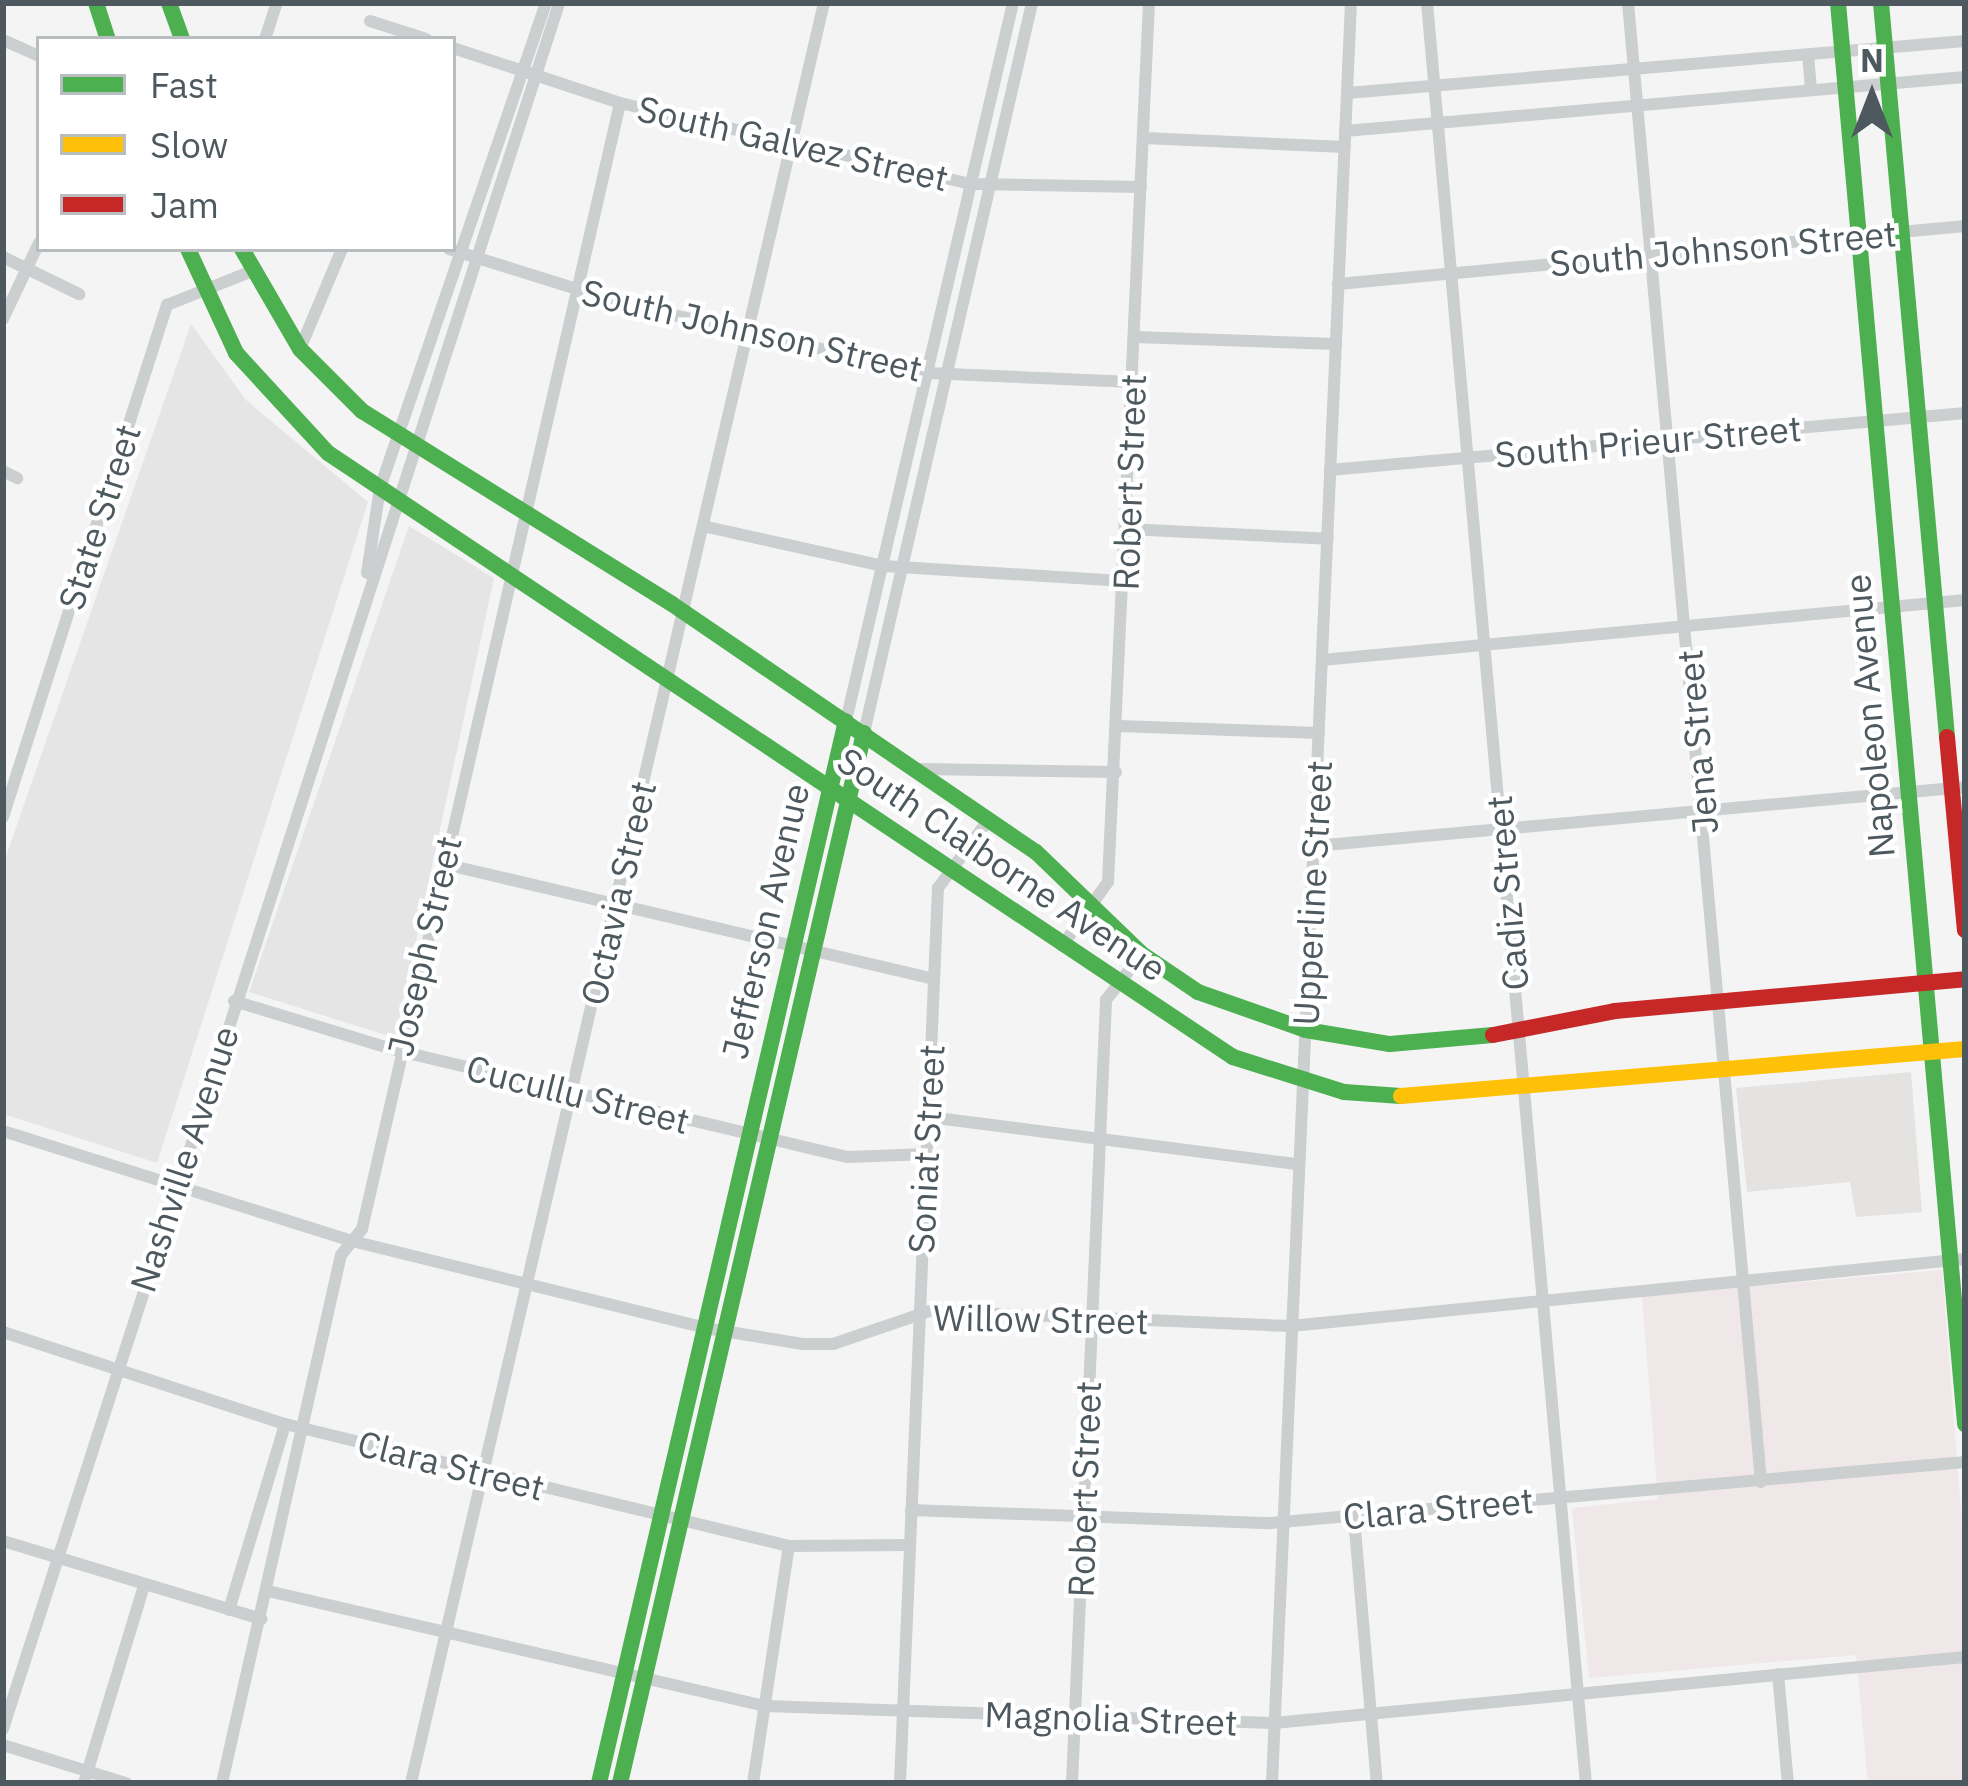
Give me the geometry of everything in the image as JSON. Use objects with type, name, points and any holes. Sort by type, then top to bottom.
[{"type":"main road","points":[[96,3],[107,36]]},
{"type":"main road","points":[[169,3],[181,36]]},
{"type":"main road","name":"Napoleon Avenue","points":[[1838,3],[1932,1052],[1958,1259],[1965,1424]]},
{"type":"main road","name":"Napoleon Avenue","points":[[1881,3],[1935,602],[1958,788],[1965,930]]},
{"type":"main road","name":"South Claiborne Avenue","points":[[189,252],[202,286],[258,383],[328,453],[1233,1057],[1303,1083],[1412,1097],[1965,1049]]},
{"type":"main road","name":"South Claiborne Avenue","points":[[243,252],[300,349],[362,411],[525,508],[989,819],[1142,954],[1198,992],[1306,1030],[1390,1044],[1718,1001],[1965,979]]},
{"type":"main road","name":"Jefferson Avenue","points":[[598,1783],[624,1674],[671,1517],[714,1330],[749,1135],[846,721]]},
{"type":"main road","name":"Jefferson Avenue","points":[[714,1330],[769,1139],[864,734]]},
{"type":"main road","name":"Jefferson Avenue","points":[[620,1783],[645,1679],[671,1517]]},
{"type":"street","points":[[266,36],[277,3]]},
{"type":"street","name":"Nashville Avenue","points":[[3,1729],[364,588],[403,506],[422,447],[480,259],[546,3]]},
{"type":"street","name":"Nashville Avenue","points":[[456,251],[560,3]]},
{"type":"street","name":"Octavia Street","points":[[411,1783],[824,3]]},
{"type":"street","name":"Jefferson Avenue","points":[[846,721],[1013,3]]},
{"type":"street","name":"Jefferson Avenue","points":[[864,734],[1032,3]]},
{"type":"street","name":"Robert Street","points":[[1061,946],[1108,882],[1149,3]]},
{"type":"street","name":"Upperline Street","points":[[1271,1783],[1351,3]]},
{"type":"street","name":"Cadiz Street","points":[[1427,3],[1586,1783]]},
{"type":"street","name":"Jena Street","points":[[1628,3],[1761,1482]]},
{"type":"street","points":[[370,21],[417,36]]},
{"type":"street","points":[[3,40],[36,55]]},
{"type":"street","points":[[1347,94],[1965,41]]},
{"type":"street","name":"South Galvez Street","points":[[456,49],[620,104],[971,184],[1142,187]]},
{"type":"street","points":[[1808,55],[1811,90]]},
{"type":"street","points":[[1345,131],[1965,76]]},
{"type":"street","name":"Joseph Street","points":[[222,1783],[340,1255],[362,1229],[573,290],[620,104]]},
{"type":"street","points":[[1144,138],[1345,147]]},
{"type":"street","name":"South Johnson Street","points":[[1339,284],[1965,226]]},
{"type":"street","points":[[3,319],[36,249]]},
{"type":"street","name":"South Johnson Street","points":[[456,251],[573,290],[927,373],[1133,382]]},
{"type":"street","points":[[300,349],[341,252]]},
{"type":"street","name":"Nashville Avenue","points":[[364,588],[380,488],[456,252]]},
{"type":"street","points":[[3,257],[80,294]]},
{"type":"street","name":"State Street","points":[[3,817],[167,305],[202,286],[252,271]]},
{"type":"street","points":[[1135,337],[1336,344]]},
{"type":"street","name":"South Prieur Street","points":[[1330,470],[1965,413]]},
{"type":"street","points":[[3,471],[17,478]]},
{"type":"street","points":[[703,526],[884,566],[1125,581]]},
{"type":"street","points":[[1127,530],[1328,539]]},
{"type":"street","points":[[1322,660],[1965,600]]},
{"type":"street","points":[[1118,726],[1319,733]]},
{"type":"street","points":[[916,769],[1116,772]]},
{"type":"street","points":[[1315,846],[1958,788]]},
{"type":"street","name":"Soniat Street","points":[[900,1783],[938,888],[989,819]]},
{"type":"street","points":[[444,864],[934,979]]},
{"type":"street","points":[[1116,982],[1142,954]]},
{"type":"street","name":"Robert Street","points":[[1072,1783],[1106,1000],[1116,982]]},
{"type":"street","name":"Cucullu Street","points":[[234,1001],[399,1051],[749,1135],[865,1159],[927,1154]]},
{"type":"street","points":[[928,1117],[1099,1134],[1298,1164]]},
{"type":"street","name":"Willow Street","points":[[3,1131],[352,1241],[714,1330],[833,1344],[919,1316],[1292,1326],[1741,1277],[1958,1259]]},
{"type":"street","name":"Clara Street","points":[[3,1332],[303,1429],[789,1546],[909,1545]]},
{"type":"street","points":[[229,1610],[285,1424]]},
{"type":"street","name":"Clara Street","points":[[911,1510],[1283,1522],[1965,1462]]},
{"type":"street","points":[[1354,1517],[1377,1783]]},
{"type":"street","points":[[3,1540],[261,1618]]},
{"type":"street","points":[[753,1783],[789,1546]]},
{"type":"street","points":[[86,1777],[144,1586]]},
{"type":"street","name":"Magnolia Street","points":[[268,1592],[765,1706],[1274,1724],[1965,1657]]},
{"type":"street","points":[[1778,1674],[1788,1783]]},
{"type":"street","points":[[3,1745],[86,1777],[126,1783]]},
{"type":"shaded area","points":[[191,324],[246,400],[368,502],[157,1163],[3,1114],[3,865]]},
{"type":"shaded area","points":[[409,526],[494,578],[395,1038],[249,992]]},
{"type":"shaded area","points":[[1911,1072],[1922,1212],[1856,1217],[1850,1182],[1747,1192],[1736,1088]]},
{"type":"shaded area","points":[[1942,1270],[1965,1561],[1965,1783],[1868,1783],[1856,1655],[1589,1678],[1572,1508],[1658,1499],[1642,1296]]},
{"type":"traffic: fast","points":[[96,3],[107,36]]},
{"type":"traffic: fast","points":[[169,3],[181,36]]},
{"type":"traffic: fast","points":[[1838,3],[1965,1424]]},
{"type":"traffic: fast","points":[[1881,3],[1947,737]]},
{"type":"traffic: fast","points":[[189,252],[236,353],[328,453],[1233,1057],[1344,1092],[1401,1096]]},
{"type":"traffic: fast","points":[[244,252],[300,349],[362,411],[672,604],[1036,852],[1142,954],[1198,992],[1306,1030],[1390,1044],[1493,1035]]},
{"type":"traffic: fast","points":[[599,1783],[846,721]]},
{"type":"traffic: fast","points":[[620,1783],[864,733]]},
{"type":"traffic: slow","points":[[1401,1096],[1965,1049]]},
{"type":"traffic: jam","points":[[1947,737],[1965,930]]},
{"type":"traffic: jam","points":[[1493,1035],[1615,1011],[1965,979]]}]
